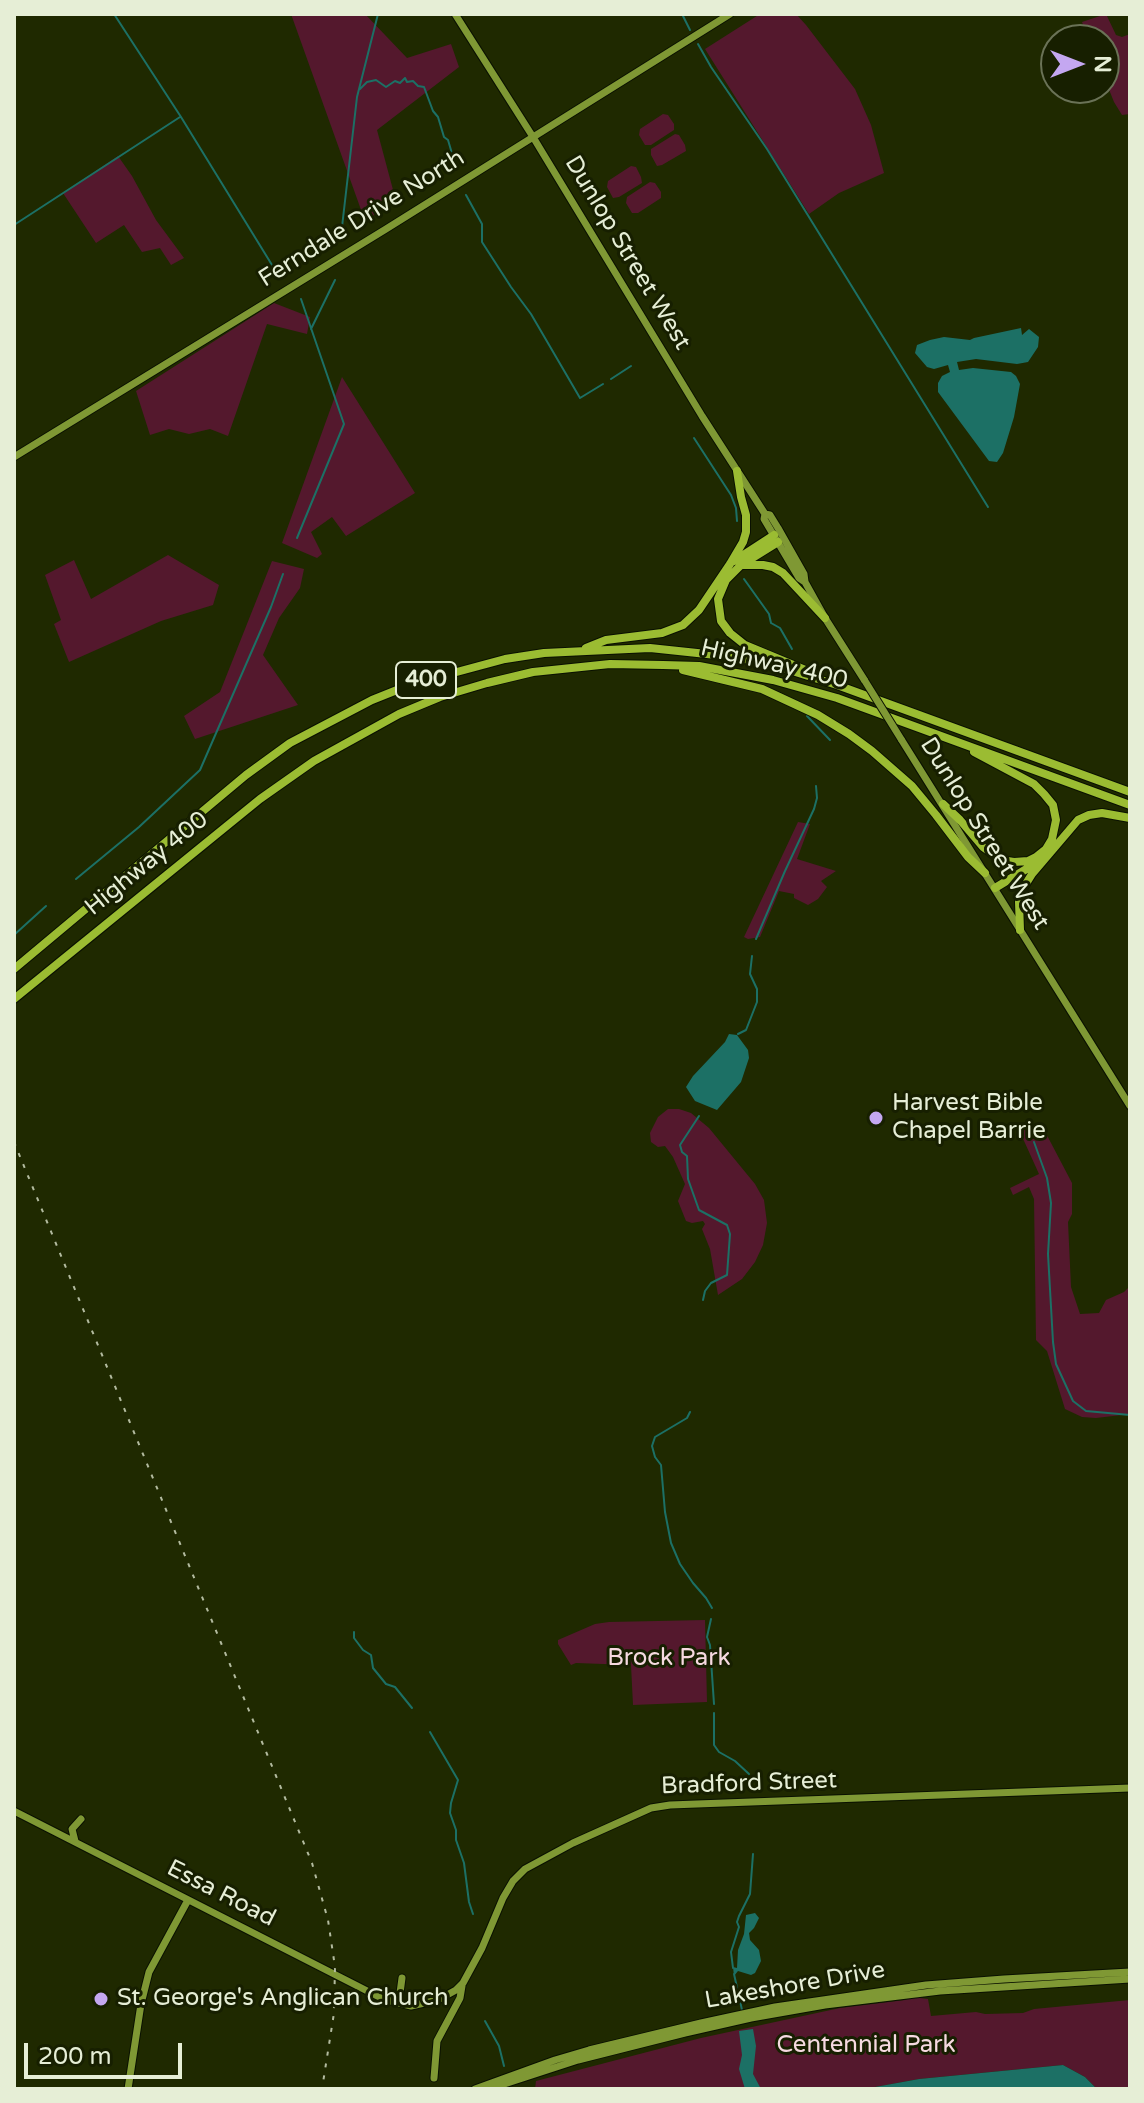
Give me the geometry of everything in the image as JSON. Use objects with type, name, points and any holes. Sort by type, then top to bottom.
[{"type":"highway","points":[[582,650],[606,640],[662,633],[683,625],[699,610],[730,564],[746,532],[746,515],[737,471]]},
{"type":"highway","points":[[730,564],[743,554],[779,537]]},
{"type":"highway","points":[[779,537],[726,580],[718,599],[721,621],[745,645],[837,685]]},
{"type":"highway","points":[[741,565],[763,565],[783,573],[825,618]]},
{"type":"highway","name":"Highway 400","points":[[14,969],[246,775],[290,743],[330,720],[412,684],[505,659],[582,650],[650,648],[735,657],[773,665],[837,685],[1130,792]]},
{"type":"highway","name":"Highway 400","points":[[14,999],[260,799],[314,761],[399,714],[440,697],[533,672],[610,664],[699,666],[812,690],[1130,805]]},
{"type":"highway","points":[[663,665],[762,689],[818,715],[849,734],[912,786],[968,857],[985,873]]},
{"type":"highway","points":[[943,804],[983,847],[1001,860],[1028,861],[1036,857],[1046,849],[1055,830],[1053,805],[1034,784],[952,740]]},
{"type":"highway","points":[[1020,930],[1022,890],[1078,820],[1102,813],[1130,818]]},
{"type":"highway","points":[[995,888],[1046,857]]},
{"type":"main road","name":"Dunlop Street West","points":[[455,14],[765,514],[764,519],[779,537],[799,578],[805,582],[1130,1106]]},
{"type":"main road","name":"Ferndale Drive North","points":[[14,457],[730,14]]},
{"type":"main road","name":"Bradford Street","points":[[434,2078],[437,2041],[513,1881],[525,1869],[573,1843],[658,1806],[1130,1788]]},
{"type":"main road","name":"Essa Road","points":[[14,1811],[383,1999],[411,2006],[438,2000],[463,1983]]},
{"type":"main road","points":[[76,1843],[72,1830],[81,1819]]},
{"type":"main road","points":[[128,2089],[149,1972],[188,1900]]},
{"type":"main road","name":"Lakeshore Drive","points":[[507,2079],[737,2018],[849,1995],[926,1985],[1130,1972]]},
{"type":"main road","points":[[383,1999],[398,1996],[402,1978]]},
{"type":"main road","points":[[751,2015],[883,1997],[1130,1979]]},
{"type":"main road","points":[[475,2089],[507,2079]]},
{"type":"main road","points":[[489,2089],[507,2079]]},
{"type":"green space","points":[[291,14],[365,14],[407,58],[451,44],[459,67],[377,130],[396,201],[365,221]]},
{"type":"green space","points":[[760,14],[796,14],[806,25],[855,89],[871,125],[884,173],[839,193],[809,214],[705,49]]},
{"type":"green space","points":[[1106,14],[1111,24],[1083,24]]},
{"type":"green space","points":[[1130,34],[1130,114],[1122,115],[1115,104],[1120,104],[1120,36]]},
{"type":"green space","points":[[663,114],[668,115],[674,130],[651,145],[645,145],[639,135],[640,129]]},
{"type":"green space","points":[[675,134],[679,135],[686,151],[657,166],[651,149]]},
{"type":"green space","points":[[118,156],[156,220],[184,258],[171,265],[160,248],[142,252],[124,225],[96,243],[63,193]]},
{"type":"green space","points":[[631,166],[636,167],[642,183],[613,198],[607,187],[608,181]]},
{"type":"green space","points":[[650,182],[655,183],[661,198],[638,213],[632,213],[626,203],[627,197]]},
{"type":"green space","points":[[274,303],[310,317],[307,334],[267,324],[228,436],[210,429],[189,434],[169,429],[150,435],[136,391]]},
{"type":"green space","points":[[342,377],[415,493],[346,536],[332,517],[311,532],[322,554],[317,558],[282,543]]},
{"type":"green space","points":[[168,555],[219,585],[213,605],[161,621],[69,662],[54,624],[61,620],[45,575],[74,560],[91,599]]},
{"type":"green space","points":[[272,561],[304,569],[300,588],[279,618],[263,655],[298,705],[195,739],[184,716],[220,692]]},
{"type":"green space","points":[[798,822],[810,824],[797,859],[836,871],[821,881],[827,887],[818,899],[808,905],[794,898],[794,894],[779,891],[760,937],[748,939],[744,937]]},
{"type":"green space","points":[[668,1109],[691,1113],[709,1128],[755,1184],[764,1200],[767,1223],[763,1245],[755,1262],[742,1279],[718,1295],[710,1249],[702,1229],[705,1224],[703,1221],[686,1221],[678,1201],[685,1184],[665,1146],[658,1147],[651,1142],[650,1133],[658,1117]]},
{"type":"green space","points":[[1040,1122],[1072,1183],[1072,1214],[1068,1222],[1071,1287],[1080,1314],[1099,1313],[1106,1300],[1130,1286],[1130,1414],[1082,1417],[1065,1409],[1047,1351],[1036,1340],[1034,1199],[1029,1187],[1013,1195],[1010,1188],[1039,1174],[1020,1132]]},
{"type":"green space","name":"Brock Park","points":[[705,1620],[707,1702],[633,1705],[631,1665],[571,1665],[558,1644],[558,1640],[595,1624]]},
{"type":"green space","name":"Centennial Park","points":[[912,1997],[928,1999],[931,2016],[976,2012],[1023,2013],[1034,2009],[1130,2000],[1130,2089],[1097,2089],[1085,2077],[1063,2065],[919,2079],[864,2089],[535,2089],[536,2081],[701,2038],[840,2008]]},
{"type":"water","points":[[1021,328],[1022,335],[1029,329],[1039,337],[1038,347],[1028,362],[1017,364],[976,359],[957,362],[959,370],[973,368],[1011,372],[1020,384],[1003,453],[997,462],[989,461],[938,392],[942,376],[950,372],[948,365],[934,369],[927,367],[915,353],[917,345],[930,340],[944,337],[970,340]]},
{"type":"water","points":[[729,1034],[737,1035],[748,1050],[749,1058],[741,1082],[717,1110],[695,1101],[686,1087]]},
{"type":"water","points":[[755,1913],[759,1918],[749,1933],[750,1940],[759,1950],[761,1961],[755,1973],[751,1975],[738,1971],[734,1976],[733,1967],[737,1968],[746,1915]]},
{"type":"water","points":[[753,2029],[756,2046],[753,2074],[761,2089],[745,2089],[739,2069],[742,2055],[739,2031]]},
{"type":"water","points":[[1063,2065],[1085,2077],[1097,2089],[864,2089],[919,2079]]},
{"type":"waterway","points":[[114,14],[280,278]]},
{"type":"waterway","points":[[342,227],[357,97],[378,14]]},
{"type":"waterway","points":[[682,14],[690,30]]},
{"type":"waterway","points":[[698,44],[767,149],[988,507]]},
{"type":"waterway","points":[[360,89],[367,82],[376,80],[386,87],[405,78],[407,82],[413,81],[424,87],[444,137],[448,140],[456,167]]},
{"type":"waterway","points":[[14,225],[180,117]]},
{"type":"waterway","points":[[466,195],[482,224],[482,242],[531,314],[580,398],[603,384]]},
{"type":"waterway","points":[[311,329],[335,280]]},
{"type":"waterway","points":[[297,538],[344,424],[301,299]]},
{"type":"waterway","points":[[611,379],[631,366]]},
{"type":"waterway","points":[[694,438],[731,495],[737,521]]},
{"type":"waterway","points":[[76,879],[139,827],[200,770],[283,574]]},
{"type":"waterway","points":[[744,579],[769,614],[771,623],[780,628],[792,649]]},
{"type":"waterway","points":[[807,716],[830,740]]},
{"type":"waterway","points":[[756,939],[814,809],[816,786]]},
{"type":"waterway","points":[[14,935],[46,906]]},
{"type":"waterway","points":[[738,1034],[746,1030],[757,1002],[757,989],[750,974],[752,956]]},
{"type":"waterway","points":[[699,1116],[680,1145],[687,1156],[688,1179],[699,1210],[727,1225],[730,1234],[727,1275],[711,1283],[703,1300]]},
{"type":"waterway","points":[[1034,1142],[1047,1178],[1051,1203],[1048,1254],[1056,1364],[1073,1401],[1086,1411],[1130,1415]]},
{"type":"waterway","points":[[690,1412],[687,1418],[655,1437],[652,1446],[661,1465],[671,1543],[680,1564],[712,1608]]},
{"type":"waterway","points":[[711,1619],[707,1637],[714,1704]]},
{"type":"waterway","points":[[354,1632],[354,1638],[371,1655],[373,1668],[386,1684],[395,1687],[412,1708]]},
{"type":"waterway","points":[[714,1713],[714,1745],[749,1774]]},
{"type":"waterway","points":[[430,1732],[458,1780],[450,1813],[464,1863],[473,1914]]},
{"type":"waterway","points":[[733,1968],[731,1952],[739,1927],[737,1922],[750,1894],[753,1854]]},
{"type":"waterway","points":[[734,1974],[742,2010]]},
{"type":"waterway","points":[[485,2021],[499,2046],[504,2066]]},
{"type":"railway","points":[[14,1142],[312,1863],[328,1920],[335,1967],[334,2013],[322,2089]]},
{"type":"place","name":"Harvest Bible Chapel Barrie","points":[[876,1118]]},
{"type":"place","name":"St. George's Anglican Church","points":[[101,1999]]}]
